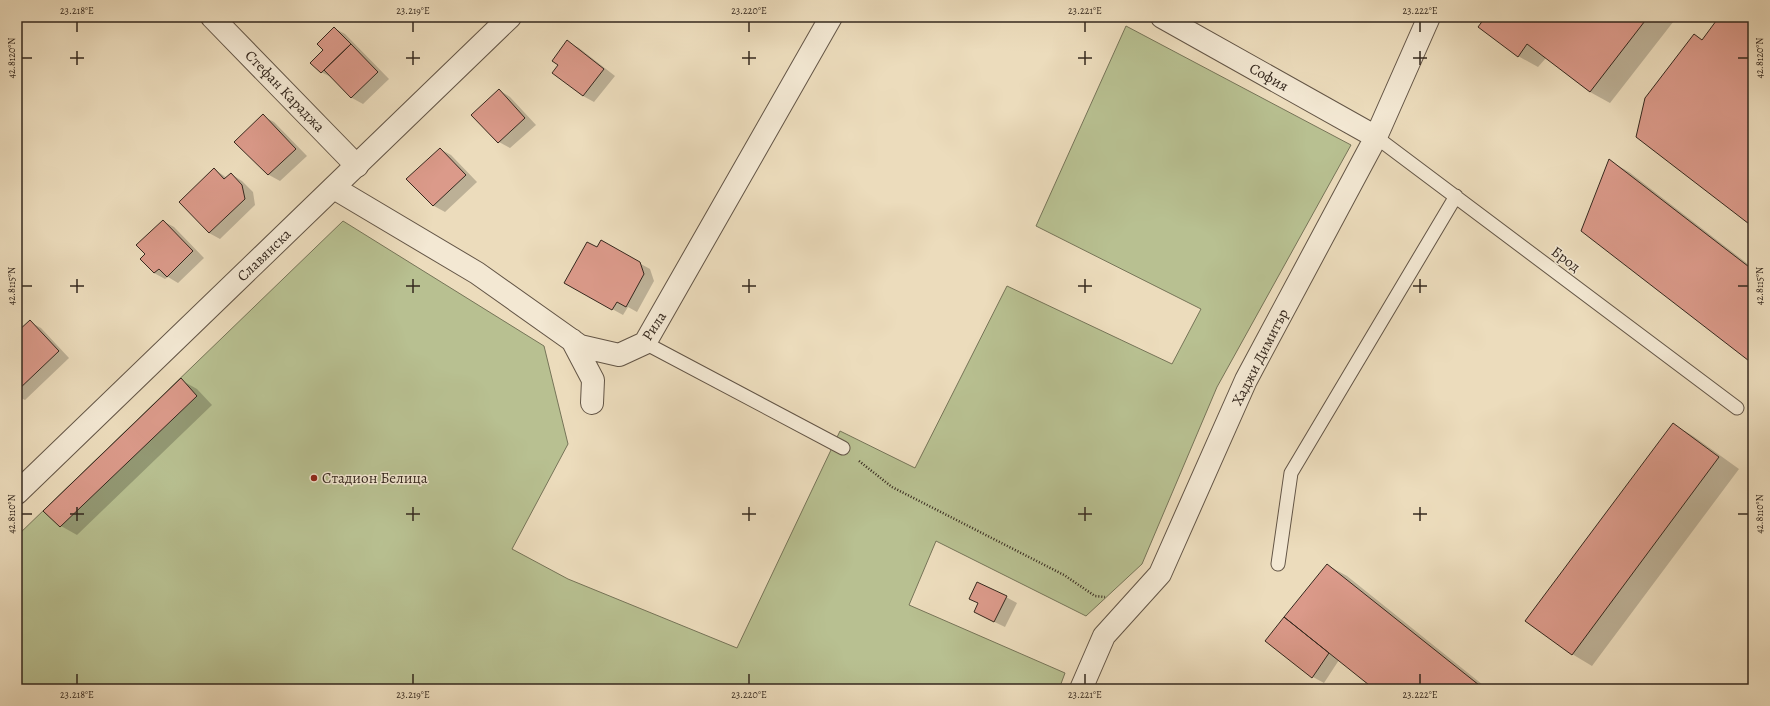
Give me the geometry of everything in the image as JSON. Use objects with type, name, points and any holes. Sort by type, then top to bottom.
[{"type":"street","name":"Стефан Караджа","points":[[212,17],[357,166]]},
{"type":"street","name":"Славянска","points":[[17,493],[510,17]]},
{"type":"street","name":"Рила","points":[[334,188],[477,272],[580,346],[620,355],[645,343],[831,17]]},
{"type":"street","name":"София","points":[[1162,17],[1376,137]]},
{"type":"street","name":"Хаджи Димитър","points":[[1081,689],[1104,636],[1160,574],[1246,380],[1376,137],[1429,17]]},
{"type":"street","points":[[572,340],[593,380],[592,403]]},
{"type":"lane","name":"Брод","points":[[1376,137],[1737,408]]},
{"type":"lane","points":[[1278,564],[1291,473],[1456,196]]},
{"type":"lane","points":[[645,343],[843,448]]},
{"type":"path","points":[[843,448],[892,487],[1064,575],[1095,596],[1136,601]]},
{"type":"green space","points":[[1126,26],[1351,145],[1217,387],[1142,564],[1086,616],[936,541],[909,605],[1065,673],[1059,689],[17,689],[17,536],[343,221],[544,346],[568,444],[512,549],[568,579],[737,648],[840,431],[915,468],[1007,286],[1172,364],[1201,309],[1036,226]]},
{"type":"building","points":[[1481,17],[1648,17],[1590,92],[1527,44],[1518,57],[1478,27],[1484,19]]},
{"type":"building","points":[[1719,17],[1753,17],[1753,227],[1636,137],[1645,98],[1694,34],[1702,40]]},
{"type":"building","points":[[334,27],[351,44],[321,73],[310,63],[323,50],[317,44]]},
{"type":"building","points":[[567,40],[604,69],[583,96],[552,73],[558,65],[552,61]]},
{"type":"building","points":[[351,44],[378,72],[351,98],[324,70]]},
{"type":"building","points":[[499,89],[525,118],[498,143],[471,115]]},
{"type":"building","points":[[263,114],[296,149],[268,175],[234,142]]},
{"type":"building","points":[[440,148],[466,175],[433,206],[406,179]]},
{"type":"building","points":[[1609,159],[1753,270],[1753,364],[1581,231]]},
{"type":"building","points":[[214,168],[224,179],[231,173],[242,185],[245,199],[209,233],[179,202]]},
{"type":"building","points":[[163,220],[193,251],[167,277],[159,269],[154,273],[140,259],[145,254],[136,245]]},
{"type":"building","points":[[601,240],[640,262],[644,274],[626,307],[617,302],[612,310],[564,283],[587,242],[597,247]]},
{"type":"building","points":[[30,320],[59,351],[17,391],[17,332]]},
{"type":"building","points":[[181,378],[197,396],[60,527],[43,511]]},
{"type":"building","points":[[1673,423],[1719,457],[1572,655],[1525,621]]},
{"type":"building","points":[[1327,564],[1484,689],[1374,689],[1284,617]]},
{"type":"building","points":[[977,582],[1007,596],[994,622],[974,612],[978,603],[969,599]]},
{"type":"building","points":[[1284,617],[1329,653],[1312,678],[1265,641]]},
{"type":"place","name":"Стадион Белица","points":[[314,478]]}]
